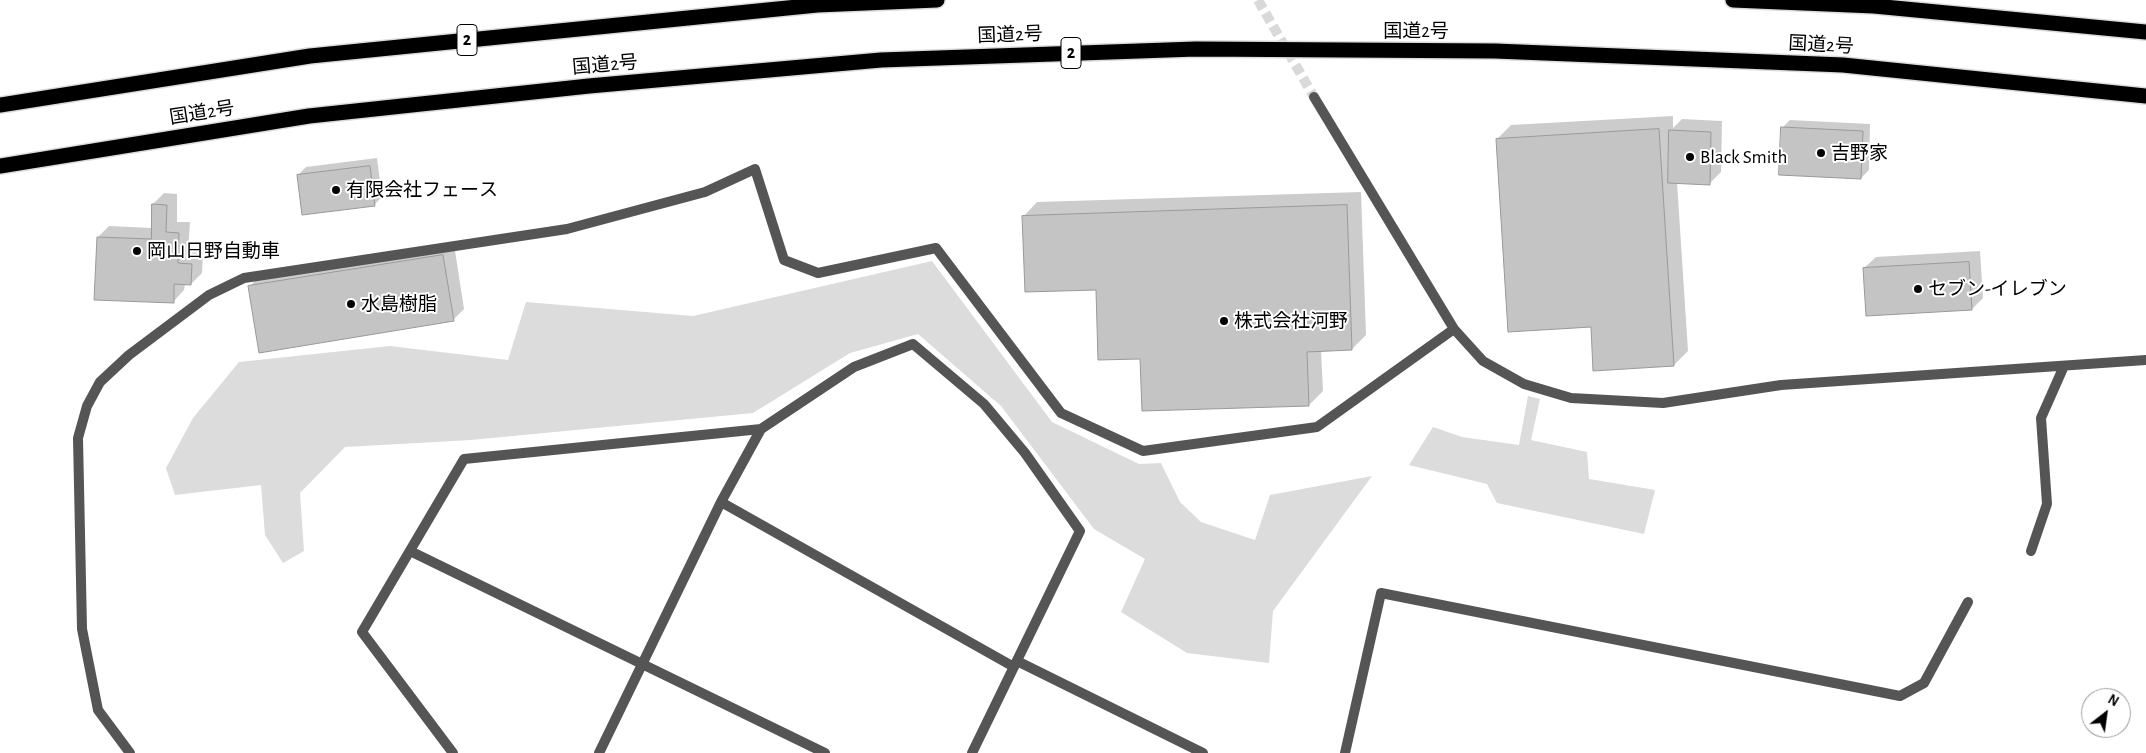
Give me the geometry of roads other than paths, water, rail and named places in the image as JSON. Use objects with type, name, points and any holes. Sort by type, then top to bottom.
[{"type":"highway","name":"国道2号","points":[[0,105],[310,56],[817,6],[937,0]]},
{"type":"highway","points":[[1733,0],[1874,6],[2146,32]]},
{"type":"highway","name":"国道2号","points":[[0,166],[310,116],[589,86],[881,60],[1176,50],[1495,51],[1843,65],[2146,96]]},
{"type":"street","points":[[1314,97],[1454,329],[1483,361],[1524,384],[1571,398],[1662,403],[1781,385],[2146,360]]},
{"type":"street","points":[[130,753],[98,710],[82,629],[78,438],[87,406],[100,382],[129,355],[209,295],[244,278],[567,229],[705,192],[755,169],[784,260],[818,273],[936,248],[1061,413],[1143,451],[1317,427],[1454,329]]},
{"type":"street","points":[[599,753],[721,502],[761,429],[854,367],[913,344],[984,404],[1025,453],[1080,531],[972,753]]},
{"type":"street","points":[[2031,550],[2047,504],[2041,418],[2064,366]]},
{"type":"street","points":[[454,753],[362,632],[464,459],[761,429]]},
{"type":"street","points":[[721,502],[1016,664],[1202,753]]},
{"type":"street","points":[[410,551],[825,753]]},
{"type":"street","points":[[1345,753],[1381,594],[1900,696],[1924,683],[1968,602]]},
{"type":"tunnel","points":[[1258,0],[1314,97]]},
{"type":"place","name":"吉野家","points":[[1821,153]]},
{"type":"place","name":"Black Smith","points":[[1690,157]]},
{"type":"place","name":"有限会社フェース","points":[[336,190]]},
{"type":"place","name":"岡山日野自動車","points":[[137,251]]},
{"type":"place","name":"セブン-イレブン","points":[[1918,289]]},
{"type":"place","name":"水島樹脂","points":[[351,304]]},
{"type":"place","name":"株式会社河野","points":[[1224,321]]}]
